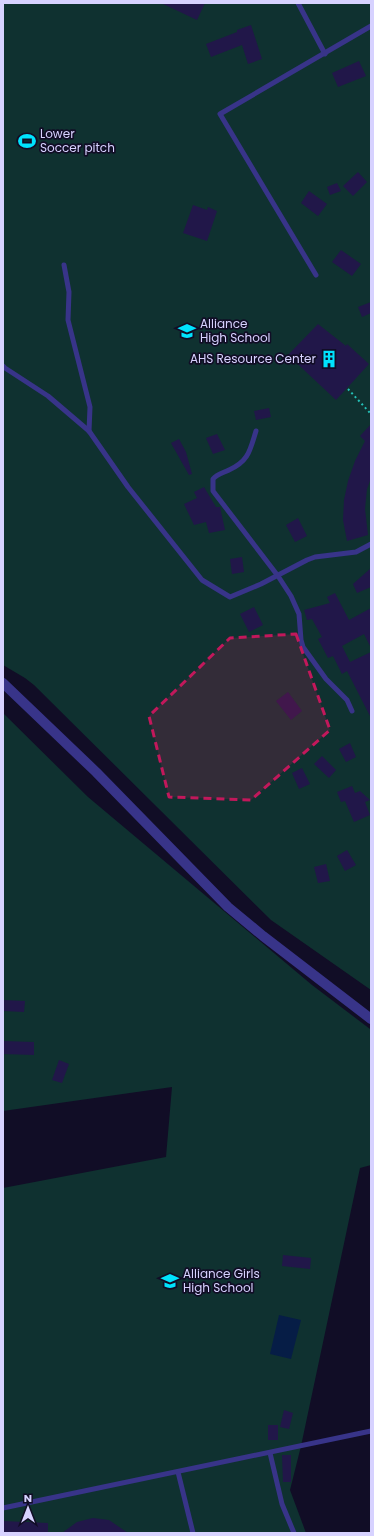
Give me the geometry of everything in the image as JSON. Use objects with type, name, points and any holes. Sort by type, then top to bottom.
[{"type":"street","points":[[3,683],[106,783],[228,907],[263,936],[371,1019]]},
{"type":"lane","points":[[298,3],[325,54]]},
{"type":"lane","points":[[316,275],[220,114],[371,26]]},
{"type":"lane","points":[[64,265],[69,292],[68,320],[90,407],[89,431]]},
{"type":"lane","points":[[3,366],[48,396],[89,431],[128,487],[202,580],[230,597],[278,576],[307,560],[356,552],[371,544]]},
{"type":"lane","points":[[256,431],[250,452],[246,459],[230,469],[216,475],[213,479],[213,491],[278,576],[291,596],[299,614],[303,647],[326,679],[347,700],[352,712]]},
{"type":"lane","points":[[3,1508],[371,1431]]},
{"type":"lane","points":[[270,1453],[282,1504],[294,1533]]},
{"type":"lane","points":[[178,1472],[193,1533]]},
{"type":"path","points":[[348,389],[371,414]]},
{"type":"highlighted area","points":[[296,634],[330,730],[251,800],[169,797],[149,716],[230,638]]},
{"type":"green space","name":"Alliance High School","points":[[3,3],[371,3],[371,990],[271,920],[34,685],[3,665]]},
{"type":"green space","name":"Alliance Girls High School","points":[[3,713],[88,797],[312,985],[370,1029],[371,1165],[360,1168],[301,1446],[290,1490],[306,1533],[3,1533],[3,1188],[166,1157],[172,1087],[3,1111]]},
{"type":"water","points":[[279,1315],[301,1320],[291,1359],[270,1354]]},
{"type":"building","points":[[161,3],[205,3],[197,20]]},
{"type":"building","points":[[251,25],[262,59],[248,64],[242,45],[211,57],[206,44]]},
{"type":"building","points":[[359,61],[366,76],[338,87],[332,73]]},
{"type":"building","points":[[358,172],[367,182],[353,196],[343,186]]},
{"type":"building","points":[[337,183],[341,191],[330,195],[327,187]]},
{"type":"building","points":[[309,191],[327,204],[318,216],[301,203]]},
{"type":"building","points":[[193,205],[207,210],[208,207],[217,211],[207,241],[183,233]]},
{"type":"building","points":[[341,250],[361,264],[352,276],[332,262]]},
{"type":"building","points":[[371,302],[371,313],[362,317],[358,307]]},
{"type":"building","name":"AHS Resource Center","points":[[318,324],[346,346],[347,344],[369,364],[336,400],[288,355]]},
{"type":"building","points":[[269,408],[271,417],[256,420],[254,411]]},
{"type":"building","points":[[371,424],[371,478],[367,489],[365,509],[368,535],[347,541],[343,520],[344,500],[348,481],[355,461],[365,441],[360,436]]},
{"type":"building","points":[[217,434],[225,450],[213,454],[206,438]]},
{"type":"building","points":[[179,439],[186,452],[192,474],[189,475],[171,443]]},
{"type":"building","points":[[204,487],[216,507],[220,507],[225,530],[209,533],[206,522],[194,525],[184,504],[197,498],[194,492]]},
{"type":"building","points":[[298,518],[307,536],[295,542],[286,525]]},
{"type":"building","points":[[242,557],[244,572],[232,574],[230,559]]},
{"type":"building","points":[[371,568],[371,587],[357,593],[353,584]]},
{"type":"building","points":[[335,593],[349,620],[371,608],[371,648],[364,634],[342,646],[350,662],[371,652],[371,718],[347,671],[342,674],[333,656],[328,658],[318,639],[322,637],[312,619],[307,620],[304,610],[330,603],[327,597]]},
{"type":"building","points":[[254,607],[263,625],[249,632],[240,614]]},
{"type":"building","points":[[288,692],[302,711],[291,720],[276,701]]},
{"type":"building","points":[[350,743],[356,757],[346,762],[339,749]]},
{"type":"building","points":[[322,756],[336,770],[329,778],[314,764]]},
{"type":"building","points":[[302,768],[310,784],[299,789],[292,773]]},
{"type":"building","points":[[352,786],[355,793],[360,791],[370,800],[365,802],[370,815],[354,822],[345,801],[341,802],[337,792]]},
{"type":"building","points":[[347,850],[356,865],[345,871],[337,856]]},
{"type":"building","points":[[326,864],[330,881],[318,883],[314,867]]},
{"type":"building","points":[[3,1000],[25,1001],[24,1012],[3,1011]]},
{"type":"building","points":[[3,1041],[34,1042],[34,1055],[3,1054]]},
{"type":"building","points":[[59,1060],[69,1064],[62,1083],[52,1080]]},
{"type":"building","points":[[283,1255],[311,1258],[310,1269],[282,1266]]},
{"type":"building","points":[[284,1410],[293,1413],[289,1429],[280,1427]]},
{"type":"building","points":[[268,1425],[278,1425],[278,1440],[268,1440]]},
{"type":"building","points":[[282,1455],[291,1455],[291,1482],[283,1482]]},
{"type":"building","points":[[93,1518],[109,1520],[128,1533],[62,1533],[77,1522]]},
{"type":"building","points":[[3,1521],[48,1523],[48,1533],[3,1533]]},
{"type":"place","name":"Lower Soccer pitch","points":[[27,141]]},
{"type":"place","name":"Alliance High School","points":[[187,331]]},
{"type":"place","name":"AHS Resource Center","points":[[329,359]]},
{"type":"place","name":"Alliance Girls High School","points":[[170,1281]]}]
